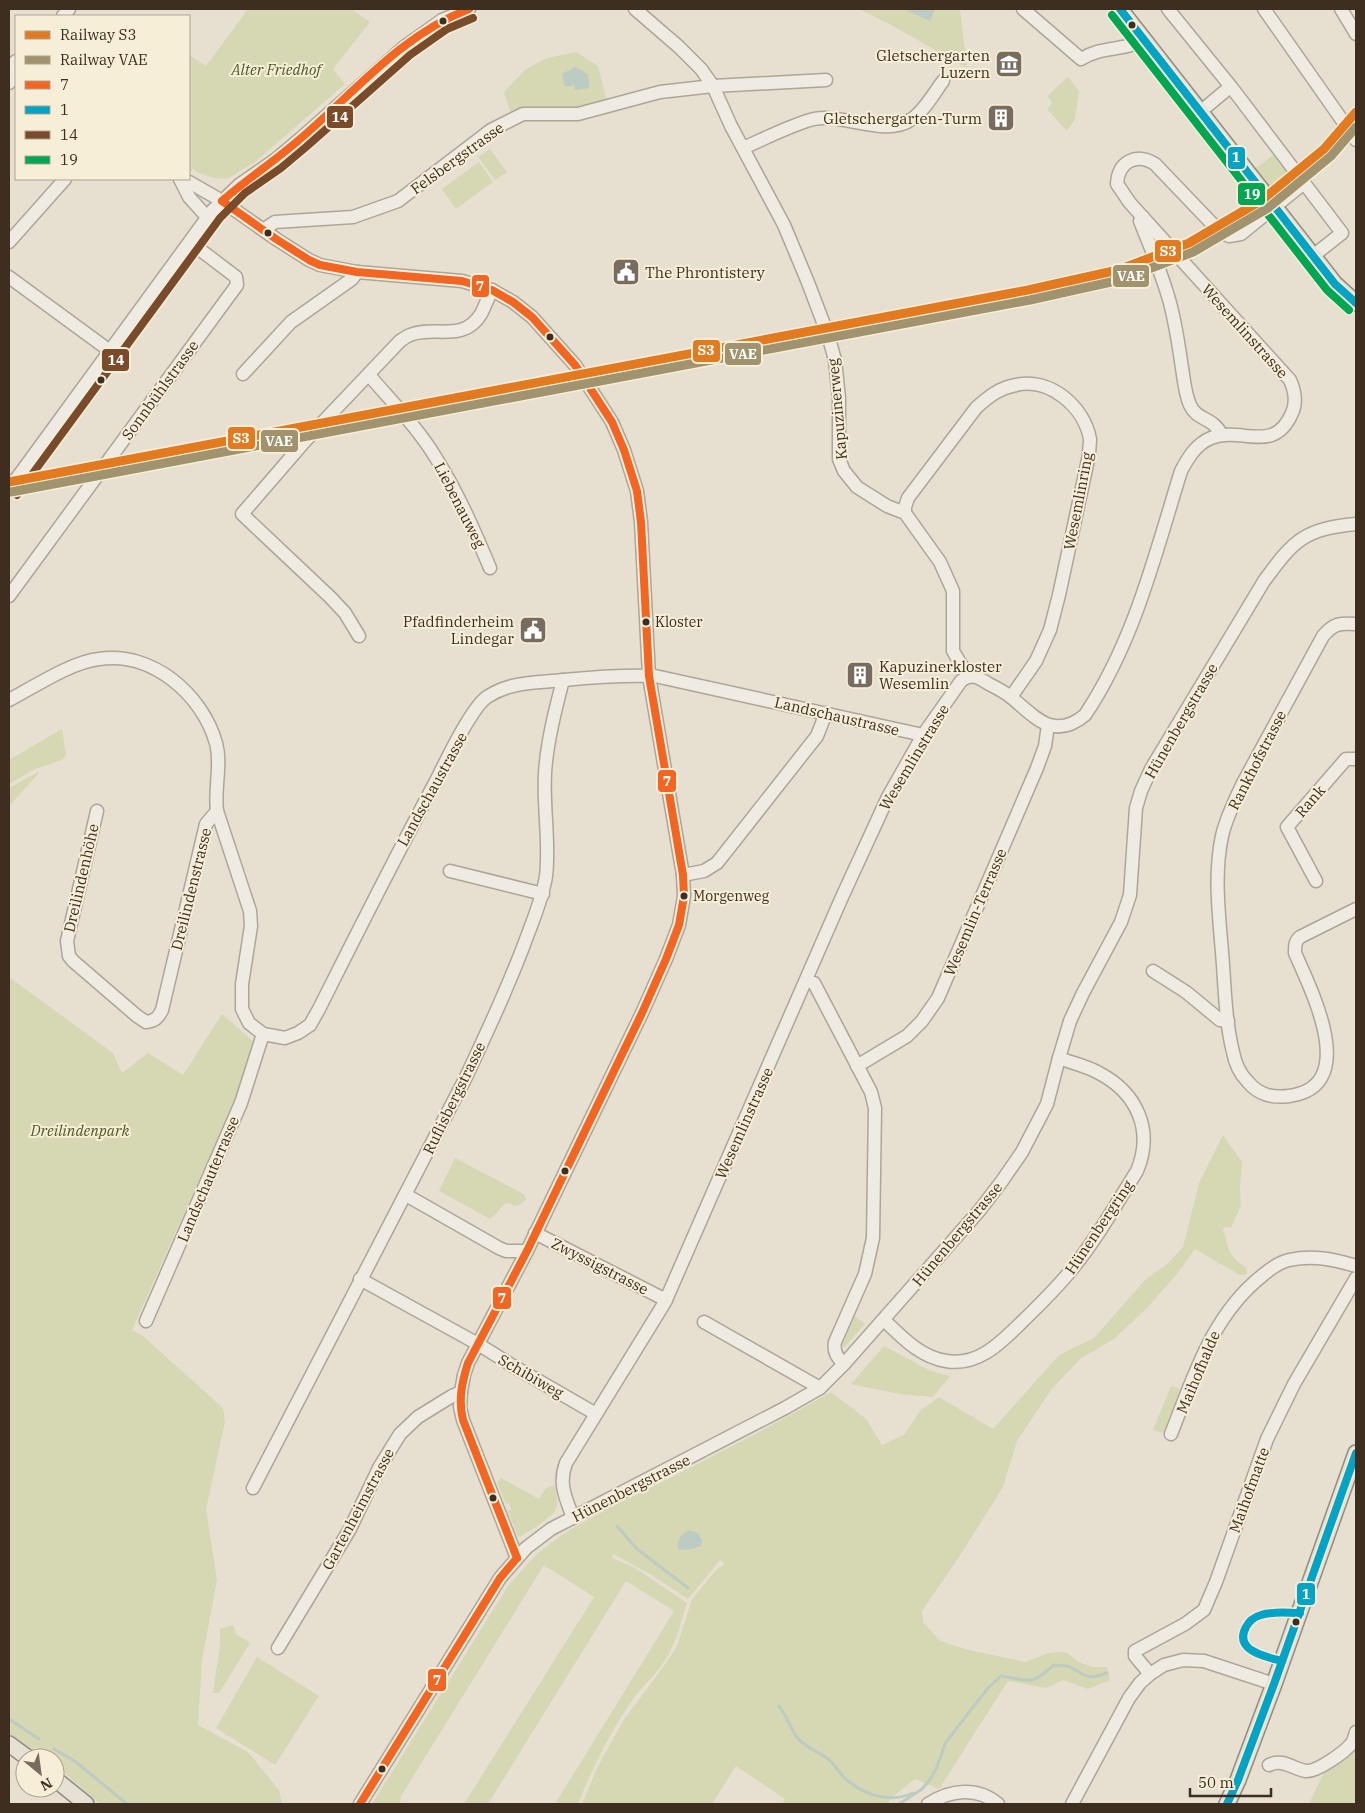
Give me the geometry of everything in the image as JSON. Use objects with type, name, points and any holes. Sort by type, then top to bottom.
[{"type":"main road","points":[[1120,9],[1335,284],[1353,297]]},
{"type":"main road","points":[[1227,1804],[1274,1684],[1356,1453]]},
{"type":"main road","points":[[65,1787],[86,1804]]},
{"type":"street","points":[[9,489],[207,217],[222,201],[239,185],[294,144],[404,47],[437,24],[469,9]]},
{"type":"street","name":"Kapuzinerweg","points":[[635,9],[679,47],[701,69],[713,86],[784,225],[828,335],[835,360],[839,398],[839,459],[844,471],[857,486],[887,506],[905,513],[929,545],[948,578],[953,591],[953,651],[968,676]]},
{"type":"street","points":[[1023,9],[1081,59],[1090,53],[1105,49],[1133,46],[1144,39]]},
{"type":"street","points":[[1168,9],[1342,234],[1313,256]]},
{"type":"street","points":[[1264,9],[1356,140]]},
{"type":"street","points":[[1341,9],[1356,34]]},
{"type":"street","points":[[713,86],[826,80]]},
{"type":"street","points":[[743,148],[815,119],[846,119],[889,126],[900,125],[911,120],[919,113],[943,81]]},
{"type":"street","name":"Felsbergstrasse","points":[[263,230],[275,222],[353,217],[398,201],[491,130],[523,114],[578,114],[660,92],[713,86]]},
{"type":"street","points":[[1200,112],[1230,87]]},
{"type":"street","name":"Wesemlinstrasse","points":[[1048,725],[1064,726],[1074,723],[1085,715],[1114,665],[1133,622],[1181,472],[1187,460],[1202,443],[1222,435],[1260,438],[1274,434],[1281,430],[1293,411],[1295,400],[1294,388],[1282,371],[1143,217],[1117,184],[1117,176],[1122,166],[1140,158],[1148,159],[1220,232],[1229,236],[1241,234],[1275,206]]},
{"type":"street","points":[[9,242],[64,180]]},
{"type":"street","points":[[180,180],[189,197],[207,217]]},
{"type":"street","points":[[183,180],[222,201],[309,260],[332,269],[462,281],[492,290],[514,302],[532,317],[575,365],[612,422],[624,450],[637,491],[641,522],[649,676],[683,875],[684,896],[679,925],[642,1013],[527,1251],[478,1344],[464,1375],[460,1408],[467,1433],[517,1558]]},
{"type":"street","points":[[1275,206],[1304,183]]},
{"type":"street","points":[[1143,217],[1140,221],[1171,306],[1178,338],[1185,388],[1190,406],[1198,416],[1210,420],[1218,426],[1222,435]]},
{"type":"street","name":"Sonnbühlstrasse","points":[[9,596],[237,285],[236,278],[190,242]]},
{"type":"street","points":[[243,374],[291,322],[352,279],[357,272]]},
{"type":"street","points":[[9,277],[110,351]]},
{"type":"street","points":[[359,636],[346,613],[242,514],[305,441],[400,341],[410,335],[463,330],[472,325],[480,315],[492,290]]},
{"type":"street","name":"Liebenauweg","points":[[369,375],[435,456],[457,494],[490,568]]},
{"type":"street","name":"Wesemlinring","points":[[905,513],[908,498],[976,408],[988,397],[1008,387],[1033,383],[1064,396],[1084,422],[1090,439],[1089,455],[1050,630],[1036,660],[1011,697]]},
{"type":"street","name":"Hünenbergstrasse","points":[[360,1804],[500,1578],[517,1558],[540,1537],[573,1518],[820,1388],[884,1320],[982,1207],[1022,1152],[1047,1104],[1058,1058],[1070,1021],[1079,1000],[1121,922],[1130,895],[1136,808],[1151,768],[1264,582],[1284,553],[1307,535],[1324,529],[1356,524]]},
{"type":"street","name":"Rankhofstrasse","points":[[1356,624],[1339,623],[1329,629],[1323,636],[1243,783],[1231,808],[1223,833],[1218,869],[1218,894],[1228,1021],[1233,1053],[1240,1071],[1248,1083],[1258,1092],[1271,1097],[1302,1094],[1316,1086],[1321,1080],[1326,1056],[1322,1018],[1295,952],[1296,940],[1356,909]]},
{"type":"street","name":"Dreilindenstrasse","points":[[9,700],[76,665],[98,659],[126,658],[151,667],[175,682],[197,702],[207,718],[216,744],[219,762],[215,798],[217,811],[206,824],[162,1010],[153,1021]]},
{"type":"street","name":"Landschaustrasse","points":[[264,1034],[285,1038],[298,1033],[310,1025],[384,877],[474,711],[486,698],[500,690],[531,681],[649,676],[682,681],[923,735]]},
{"type":"street","points":[[968,676],[975,676],[1011,697],[1036,720],[1048,725]]},
{"type":"street","name":"Wesemlinstrasse","points":[[573,1518],[564,1491],[563,1471],[666,1300],[888,797],[923,735],[961,681],[968,676]]},
{"type":"street","name":"Ruflisbergstrasse","points":[[253,1488],[406,1195],[494,1018],[543,894],[546,876],[547,843],[545,768],[553,718],[563,680]]},
{"type":"street","points":[[683,875],[704,871],[717,863],[817,736],[826,713]]},
{"type":"street","name":"Wesemlin-Terrasse","points":[[857,1066],[907,1036],[922,1021],[938,998],[1037,768],[1048,725]]},
{"type":"street","name":"Rank","points":[[1316,880],[1287,827],[1346,759],[1356,759]]},
{"type":"street","name":"Dreilindenhöhe","points":[[97,811],[67,949],[73,961],[138,1016],[146,1022],[153,1021]]},
{"type":"street","points":[[217,811],[250,911],[251,926],[242,984],[242,1009],[249,1023],[264,1034]]},
{"type":"street","points":[[450,871],[543,894]]},
{"type":"street","points":[[1153,971],[1193,997],[1220,1020],[1228,1021]]},
{"type":"street","points":[[806,981],[814,983],[871,1092],[876,1108],[873,1238],[865,1274],[835,1342],[835,1352],[844,1364]]},
{"type":"street","name":"Landschauterrasse","points":[[146,1321],[241,1103],[264,1034]]},
{"type":"street","name":"Hünenbergring","points":[[884,1320],[915,1349],[931,1358],[947,1362],[965,1361],[982,1356],[996,1348],[1047,1297],[1072,1269],[1092,1242],[1137,1171],[1141,1161],[1144,1139],[1142,1120],[1134,1101],[1119,1086],[1098,1072],[1058,1058]]},
{"type":"street","name":"Zwyssigstrasse","points":[[406,1195],[499,1248],[527,1251]]},
{"type":"street","name":"Zwyssigstrasse","points":[[535,1232],[666,1300]]},
{"type":"street","name":"Maihofhalde","points":[[1171,1434],[1206,1346],[1222,1318],[1235,1301],[1254,1282],[1288,1260],[1328,1258],[1356,1266]]},
{"type":"street","name":"Maihofmatte","points":[[1150,1674],[1135,1656],[1135,1651],[1185,1624],[1204,1610],[1216,1582],[1267,1439],[1294,1384],[1356,1278]]},
{"type":"street","name":"Schibiweg","points":[[360,1280],[478,1344],[596,1414]]},
{"type":"street","points":[[704,1322],[820,1388]]},
{"type":"street","name":"Gartenheimstrasse","points":[[278,1648],[350,1529],[379,1468],[400,1434],[418,1417],[461,1392]]},
{"type":"street","points":[[1072,1804],[1129,1698],[1140,1683],[1150,1674],[1168,1664],[1183,1660],[1204,1661],[1274,1684]]},
{"type":"street","points":[[1269,1765],[1274,1762],[1283,1762],[1307,1771],[1314,1770],[1345,1750],[1352,1742],[1356,1732]]},
{"type":"street","points":[[928,1804],[950,1793],[964,1792],[980,1793],[998,1804]]},
{"type":"green space","name":"Alter Friedhof","points":[[248,9],[351,9],[370,22],[333,69],[345,84],[255,162],[226,179],[214,178],[193,169],[190,170],[190,56],[206,66]]},
{"type":"green space","points":[[859,9],[960,9],[967,68],[893,26]]},
{"type":"green space","points":[[576,52],[598,66],[608,106],[512,118],[504,92],[526,69],[547,58]]},
{"type":"green space","points":[[1068,77],[1079,91],[1075,119],[1067,131],[1047,109],[1052,102],[1047,96]]},
{"type":"green space","points":[[490,149],[507,172],[495,180],[478,157]]},
{"type":"green space","points":[[1273,155],[1298,185],[1280,200],[1255,169]]},
{"type":"green space","points":[[479,162],[493,182],[456,209],[442,189]]},
{"type":"green space","points":[[62,729],[66,755],[62,760],[33,770],[9,784],[9,760]]},
{"type":"green space","points":[[39,773],[9,806],[9,788]]},
{"type":"green space","name":"Dreilindenpark","points":[[9,977],[113,1053],[122,1073],[148,1053],[183,1075],[222,1014],[256,1044],[237,1095],[132,1330],[143,1336],[223,1408],[225,1422],[206,1509],[217,1580],[202,1660],[198,1725],[248,1752],[279,1790],[282,1804],[100,1804],[65,1774],[65,1748],[27,1748],[9,1734]]},
{"type":"green space","points":[[1223,1135],[1242,1162],[1241,1206],[1231,1227],[1224,1227],[1223,1229],[1232,1255],[1246,1267],[1247,1273],[1240,1275],[1195,1249],[1177,1274],[1146,1309],[1114,1339],[1080,1359],[1051,1390],[1017,1441],[1003,1487],[922,1611],[923,1622],[940,1641],[969,1650],[1025,1662],[1048,1653],[1067,1653],[1079,1662],[1092,1667],[1107,1667],[1110,1680],[1088,1689],[1063,1680],[1046,1688],[1008,1681],[939,1789],[915,1779],[891,1798],[888,1804],[782,1804],[785,1799],[736,1766],[712,1804],[582,1804],[598,1766],[623,1721],[677,1646],[692,1599],[717,1569],[725,1564],[720,1560],[688,1599],[650,1574],[613,1554],[612,1558],[635,1568],[687,1603],[667,1657],[635,1696],[615,1727],[595,1765],[578,1804],[555,1804],[674,1611],[626,1581],[488,1804],[464,1804],[594,1597],[544,1565],[401,1796],[400,1804],[372,1804],[508,1586],[542,1550],[589,1519],[831,1392],[866,1419],[882,1445],[904,1435],[920,1411],[939,1397],[993,1429],[1059,1355],[1094,1338],[1145,1280],[1167,1264],[1183,1247],[1199,1183]]},
{"type":"green space","points":[[455,1158],[524,1194],[526,1199],[521,1204],[515,1206],[508,1203],[504,1204],[490,1219],[439,1191]]},
{"type":"green space","points":[[855,1316],[865,1324],[843,1347],[842,1345]]},
{"type":"green space","points":[[884,1346],[931,1371],[950,1376],[933,1397],[899,1394],[851,1384]]},
{"type":"green space","points":[[1171,1386],[1180,1389],[1163,1433],[1153,1430]]},
{"type":"green space","points":[[501,1478],[539,1499],[546,1488],[554,1485],[557,1500],[556,1509],[533,1529],[518,1537],[508,1511],[511,1510],[509,1503],[506,1504],[497,1483]]},
{"type":"green space","points":[[233,1625],[236,1634],[250,1643],[219,1693],[213,1693],[220,1645],[220,1629]]},
{"type":"green space","points":[[257,1657],[319,1696],[275,1765],[216,1728]]},
{"type":"green space","points":[[1356,1743],[1356,1804],[1309,1804],[1324,1772],[1346,1758]]},
{"type":"shaded area","points":[[904,9],[935,9],[930,21]]},
{"type":"shaded area","points":[[575,67],[588,74],[589,88],[575,90],[574,85],[565,87],[562,74]]},
{"type":"shaded area","points":[[689,1530],[698,1533],[702,1540],[701,1546],[687,1550],[678,1549],[680,1537]]},
{"type":"waterway","points":[[617,1526],[637,1549],[688,1588]]},
{"type":"waterway","points":[[899,1804],[922,1789],[929,1781],[936,1769],[946,1742],[988,1688],[1001,1676],[1025,1680],[1035,1679],[1054,1665],[1070,1667],[1090,1677],[1107,1673]]},
{"type":"waterway","points":[[779,1706],[799,1740],[827,1758],[845,1779],[855,1786],[871,1794],[888,1798],[913,1793]]},
{"type":"waterway","points":[[9,1719],[39,1739]]},
{"type":"waterway","points":[[65,1756],[76,1762],[127,1804]]},
{"type":"rail line","name":"S3","points":[[9,482],[1028,290],[1118,270],[1189,243],[1262,200],[1324,149],[1356,112]]},
{"type":"rail line","name":"VAE","points":[[11,492],[1030,300],[1120,280],[1193,252],[1268,208],[1331,156],[1356,127]]},
{"type":"transit line","name":"7","points":[[222,201],[300,139],[400,49],[444,20],[469,9]]},
{"type":"transit line","name":"1","points":[[1120,9],[1335,284],[1356,303]]},
{"type":"transit line","name":"19","points":[[1112,15],[1327,290],[1349,310]]},
{"type":"transit line","name":"14","points":[[17,495],[220,218],[245,193],[281,168],[410,55],[447,29],[473,18]]},
{"type":"transit line","name":"7","points":[[222,201],[276,239],[320,265],[357,272],[462,281],[492,290],[513,302],[532,317],[575,365],[612,422],[624,450],[637,491],[641,522],[649,676],[683,875],[684,896],[679,925],[642,1013],[527,1251],[468,1363],[464,1377],[461,1391],[463,1420],[517,1558]]},
{"type":"transit line","name":"1","points":[[1227,1804],[1274,1684],[1356,1453]]},
{"type":"transit line","name":"7","points":[[360,1804],[500,1578],[517,1558]]},
{"type":"transit line","name":"1","points":[[1282,1661],[1254,1652],[1244,1642],[1243,1635],[1249,1623],[1258,1616],[1275,1613],[1300,1613]]},
{"type":"place","name":"Gletschergarten Luzern","points":[[1009,64]]},
{"type":"place","name":"Gletschergarten-Turm","points":[[1001,118]]},
{"type":"place","name":"The Phrontistery","points":[[626,272]]},
{"type":"place","name":"Kloster","points":[[646,622]]},
{"type":"place","name":"Pfadfinderheim Lindegar","points":[[533,630]]},
{"type":"place","name":"Kapuzinerkloster Wesemlin","points":[[860,675]]},
{"type":"place","name":"Morgenweg","points":[[684,896]]}]
